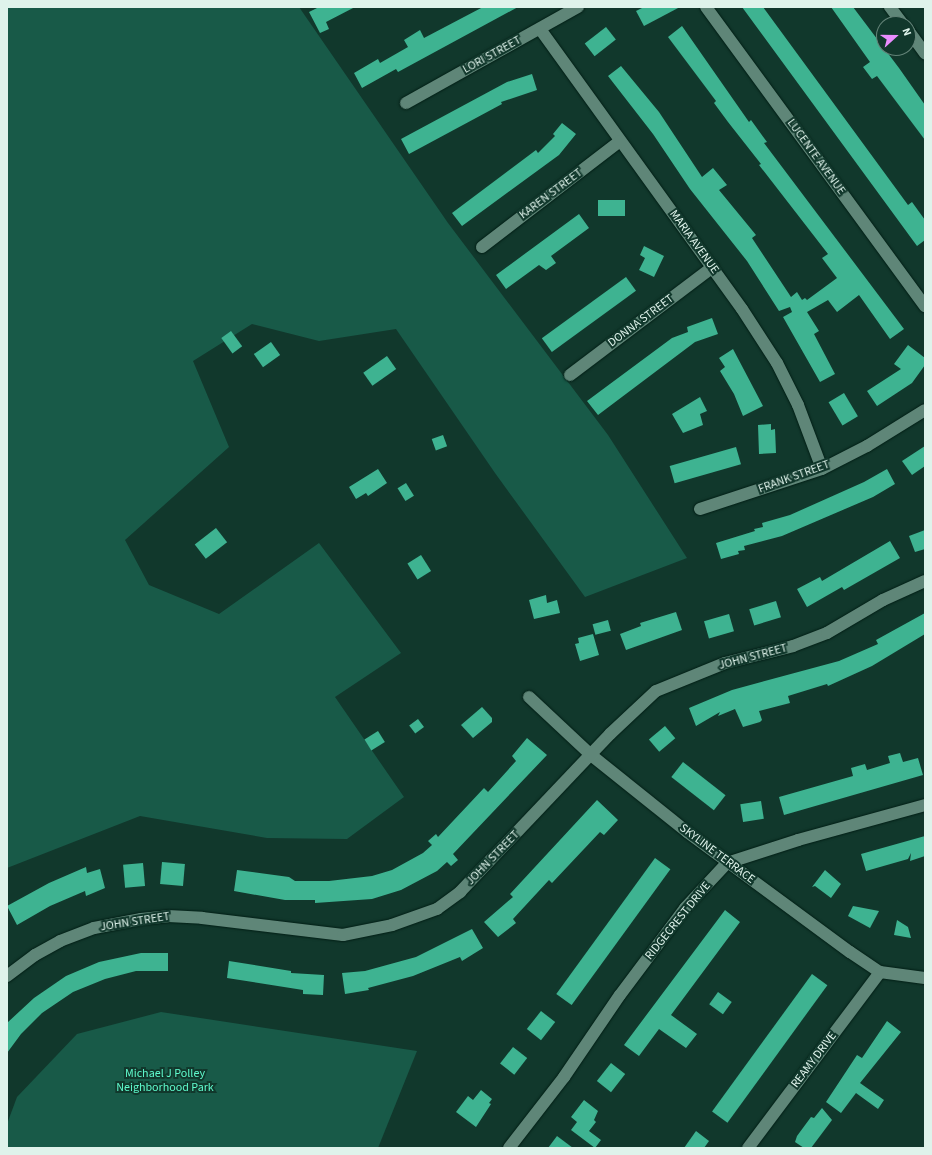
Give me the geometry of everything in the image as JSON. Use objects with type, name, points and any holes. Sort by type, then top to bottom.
[{"type":"street","name":"LORI STREET","points":[[406,103],[578,7]]},
{"type":"street","name":"LUCENTE AVENUE","points":[[706,7],[925,306]]},
{"type":"street","points":[[890,7],[897,16]]},
{"type":"street","name":"MARIA AVENUE","points":[[540,29],[620,142],[713,267],[777,363],[798,405],[822,469]]},
{"type":"street","points":[[916,41],[925,53]]},
{"type":"street","name":"KAREN STREET","points":[[482,247],[620,142]]},
{"type":"street","name":"DONNA STREET","points":[[570,375],[713,267]]},
{"type":"street","name":"FRANK STREET","points":[[700,509],[822,469],[867,446],[925,410]]},
{"type":"street","name":"JOHN STREET","points":[[7,976],[36,955],[60,941],[94,928],[141,919],[168,916],[202,918],[343,935],[365,933],[412,920],[437,909],[460,892],[630,714],[656,692],[725,663],[793,646],[827,632],[883,600],[925,581]]},
{"type":"street","name":"SKYLINE TERRACE","points":[[529,696],[591,755],[727,863],[880,972],[925,978]]},
{"type":"street","name":"RIDGECREST DRIVE","points":[[509,1148],[564,1077],[620,995],[685,908],[727,863],[798,840],[925,805]]},
{"type":"street","name":"REAMY DRIVE","points":[[748,1148],[880,972]]},
{"type":"green space","points":[[7,7],[299,7],[448,223],[608,435],[687,558],[585,597],[495,473],[396,329],[319,341],[252,324],[193,361],[229,447],[125,540],[149,585],[219,614],[319,543],[401,653],[335,697],[404,797],[347,839],[267,838],[140,816],[7,868]]},
{"type":"green space","name":"Michael J Polley Neighborhood Park","points":[[161,1012],[417,1051],[378,1148],[7,1148],[7,1124],[17,1097],[77,1034]]},
{"type":"building","points":[[319,7],[355,7],[326,22],[329,29],[320,33],[309,12]]},
{"type":"building","points":[[483,7],[518,7],[398,72],[396,69],[362,88],[354,73],[378,59],[380,63],[408,47],[404,40],[420,30],[424,38]]},
{"type":"building","points":[[644,7],[680,7],[644,26],[636,11]]},
{"type":"building","points":[[742,7],[763,7],[908,205],[912,202],[925,220],[925,240],[917,246]]},
{"type":"building","points":[[831,7],[853,7],[876,38],[876,56],[890,56],[899,68],[925,105],[925,140],[877,76],[872,79],[863,67],[870,62]]},
{"type":"building","points":[[682,26],[749,122],[751,120],[767,142],[764,143],[904,329],[890,339],[859,295],[837,312],[828,300],[807,312],[819,331],[814,334],[835,374],[820,382],[783,317],[792,312],[790,307],[779,311],[747,261],[690,189],[653,134],[608,76],[621,66],[659,112],[702,177],[713,168],[727,185],[719,190],[756,235],[752,238],[791,297],[797,292],[802,300],[805,298],[807,300],[837,278],[822,258],[828,254],[759,165],[761,164],[714,103],[716,101],[668,37]]},
{"type":"building","points":[[606,27],[616,40],[595,56],[585,44]]},
{"type":"building","points":[[532,74],[537,90],[501,102],[502,104],[409,154],[401,139],[507,82]]},
{"type":"building","points":[[562,123],[576,134],[559,155],[462,226],[452,213],[536,150],[538,153],[555,136],[553,134]]},
{"type":"building","points":[[598,200],[625,200],[625,216],[598,216]]},
{"type":"building","points":[[579,214],[589,228],[551,256],[556,263],[546,270],[539,265],[506,289],[496,275]]},
{"type":"building","points":[[644,246],[664,256],[654,277],[639,270],[645,258],[640,255]]},
{"type":"building","points":[[626,277],[636,291],[552,352],[542,338]]},
{"type":"building","points":[[712,318],[718,334],[695,342],[598,415],[587,401],[672,338],[688,332],[687,327]]},
{"type":"building","points":[[231,331],[242,346],[232,353],[221,338]]},
{"type":"building","points":[[271,342],[280,355],[263,367],[254,354]]},
{"type":"building","points":[[908,345],[925,358],[925,365],[912,383],[877,406],[867,391],[901,369],[894,364]]},
{"type":"building","points":[[733,349],[763,406],[743,416],[734,394],[720,371],[725,367],[719,358]]},
{"type":"building","points":[[387,356],[396,369],[372,386],[363,373]]},
{"type":"building","points":[[844,393],[858,416],[842,425],[829,402]]},
{"type":"building","points":[[700,397],[707,411],[700,414],[703,425],[683,433],[672,414]]},
{"type":"building","points":[[771,424],[771,430],[775,429],[776,453],[759,454],[758,425]]},
{"type":"building","points":[[443,435],[447,446],[436,450],[432,439]]},
{"type":"building","points":[[925,446],[925,466],[912,475],[902,461]]},
{"type":"building","points":[[736,447],[741,464],[675,483],[670,466]]},
{"type":"building","points":[[378,469],[387,483],[368,496],[366,493],[356,499],[349,487]]},
{"type":"building","points":[[887,469],[895,484],[873,497],[782,536],[744,546],[745,550],[738,551],[739,554],[721,559],[716,543],[755,531],[754,529],[763,527],[762,523],[790,515],[864,482]]},
{"type":"building","points":[[406,483],[414,496],[405,501],[398,488]]},
{"type":"building","points":[[216,528],[227,542],[206,559],[195,545]]},
{"type":"building","points":[[925,530],[925,549],[915,552],[909,536]]},
{"type":"building","points":[[890,541],[900,558],[844,590],[842,587],[807,607],[797,589],[820,577],[822,581]]},
{"type":"building","points":[[421,555],[431,571],[417,580],[407,563]]},
{"type":"building","points":[[546,595],[547,603],[557,600],[560,613],[534,619],[529,600]]},
{"type":"building","points":[[776,601],[781,617],[754,625],[749,609]]},
{"type":"building","points":[[676,612],[682,630],[626,650],[620,634],[641,626],[640,623]]},
{"type":"building","points":[[925,613],[925,634],[872,666],[828,686],[827,684],[788,696],[790,703],[759,711],[762,720],[760,722],[743,727],[735,709],[718,716],[720,712],[696,726],[689,708],[732,690],[839,661],[878,644],[876,640]]},
{"type":"building","points":[[729,614],[734,631],[709,638],[704,621]]},
{"type":"building","points":[[608,620],[611,631],[595,635],[593,624]]},
{"type":"building","points":[[593,634],[599,655],[580,661],[575,644],[579,643],[578,638]]},
{"type":"building","points":[[482,707],[492,718],[492,722],[473,738],[461,725]]},
{"type":"building","points":[[418,719],[424,727],[415,734],[409,726]]},
{"type":"building","points":[[665,726],[675,738],[659,752],[649,739]]},
{"type":"building","points":[[378,731],[385,742],[371,751],[364,739]]},
{"type":"building","points":[[527,738],[547,755],[453,854],[458,860],[451,866],[447,862],[437,871],[401,890],[372,899],[315,903],[315,900],[285,900],[234,891],[237,870],[289,877],[295,881],[329,881],[372,876],[392,870],[423,853],[432,845],[428,841],[436,834],[438,837],[484,788],[488,792],[516,761],[512,756]]},
{"type":"building","points":[[900,753],[903,762],[918,758],[923,775],[784,815],[779,797],[853,776],[851,768],[865,764],[867,770],[890,763],[888,756]]},
{"type":"building","points":[[683,762],[726,795],[714,810],[671,777]]},
{"type":"building","points":[[597,800],[618,820],[604,835],[600,832],[552,883],[549,880],[513,919],[516,923],[498,937],[484,922],[513,897],[510,894]]},
{"type":"building","points":[[761,801],[764,819],[743,822],[740,804]]},
{"type":"building","points":[[925,836],[925,856],[910,861],[911,853],[908,859],[866,871],[861,854]]},
{"type":"building","points":[[655,858],[670,869],[572,1005],[556,994]]},
{"type":"building","points":[[162,862],[185,864],[183,886],[160,884]]},
{"type":"building","points":[[143,863],[145,886],[125,888],[123,865]]},
{"type":"building","points":[[86,867],[87,873],[100,869],[105,888],[86,896],[85,891],[50,906],[17,925],[7,906],[49,883]]},
{"type":"building","points":[[825,870],[841,884],[831,898],[815,886],[812,887]]},
{"type":"building","points":[[853,906],[879,911],[870,928],[848,916]]},
{"type":"building","points":[[725,910],[740,922],[671,1015],[697,1034],[686,1048],[659,1029],[639,1056],[624,1045]]},
{"type":"building","points":[[897,920],[908,927],[911,938],[894,935]]},
{"type":"building","points":[[472,929],[483,948],[462,961],[460,957],[413,976],[368,988],[369,990],[345,994],[342,973],[365,971],[416,957]]},
{"type":"building","points":[[141,953],[168,953],[168,971],[136,971],[105,979],[73,992],[42,1013],[21,1034],[7,1053],[7,1023],[34,998],[66,976],[99,962]]},
{"type":"building","points":[[229,961],[291,971],[291,973],[324,975],[323,995],[303,994],[303,990],[227,978]]},
{"type":"building","points":[[812,974],[827,985],[727,1123],[712,1112]]},
{"type":"building","points":[[718,992],[732,1002],[723,1014],[709,1004]]},
{"type":"building","points":[[541,1011],[555,1022],[541,1040],[527,1029]]},
{"type":"building","points":[[887,1021],[901,1032],[860,1083],[884,1100],[878,1109],[856,1093],[841,1113],[826,1102],[857,1055],[862,1058]]},
{"type":"building","points":[[513,1047],[527,1058],[514,1075],[500,1064]]},
{"type":"building","points":[[611,1063],[625,1074],[611,1092],[597,1081]]},
{"type":"building","points":[[481,1090],[492,1099],[489,1103],[491,1104],[476,1127],[456,1112],[468,1096],[473,1100]]},
{"type":"building","points":[[584,1100],[598,1111],[594,1120],[596,1122],[589,1131],[601,1140],[595,1148],[571,1130],[577,1122],[571,1117]]},
{"type":"building","points":[[822,1108],[832,1120],[811,1148],[804,1148],[795,1142],[797,1136],[811,1117],[814,1118]]},
{"type":"building","points":[[696,1131],[709,1141],[704,1148],[684,1148]]},
{"type":"building","points":[[557,1136],[573,1148],[548,1148]]}]
